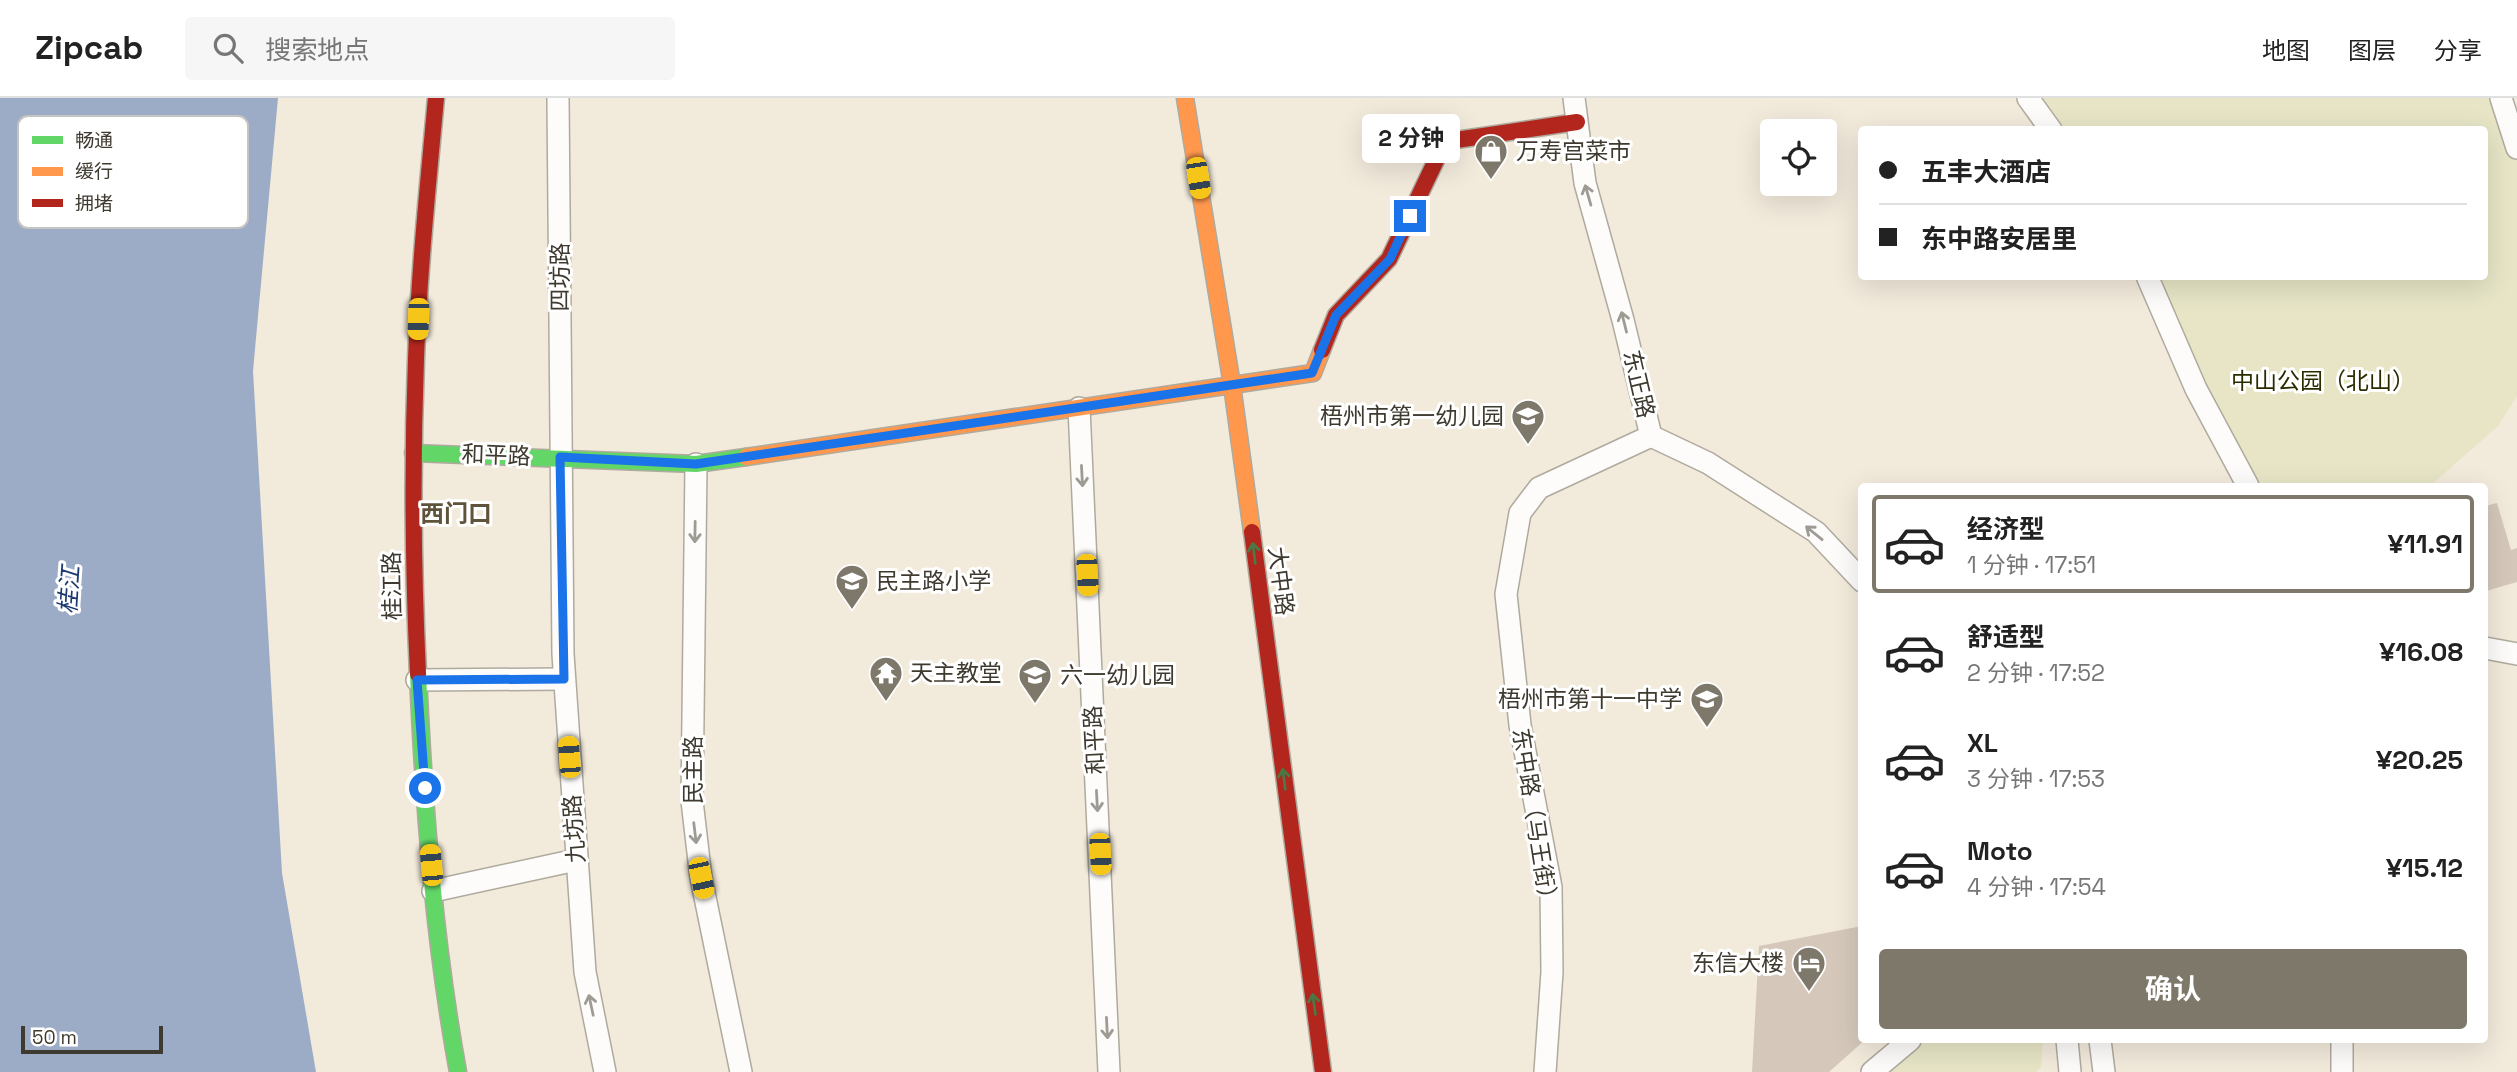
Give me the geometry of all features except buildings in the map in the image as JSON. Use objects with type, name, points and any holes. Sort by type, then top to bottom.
[{"type":"street","name":"桂江路","points":[[436,98],[419,292],[413,453],[417,680],[433,891],[446,1009],[458,1072]]},
{"type":"street","name":"四坊路","points":[[558,98],[560,457]]},
{"type":"street","name":"大中路","points":[[1185,98],[1232,385],[1323,1072]]},
{"type":"street","name":"东正路","points":[[1574,98],[1585,183],[1623,320],[1651,436],[1709,463],[1816,532],[1858,577]]},
{"type":"street","points":[[2028,98],[2048,126]]},
{"type":"street","points":[[2501,98],[2517,148]]},
{"type":"street","name":"和平路","points":[[413,453],[696,464],[1312,373],[1336,315],[1390,259],[1440,152],[1456,140],[1577,122]]},
{"type":"street","points":[[2149,280],[2196,389],[2246,483]]},
{"type":"street","name":"和平路","points":[[1079,408],[1109,1072]]},
{"type":"street","name":"东中路（马王街）","points":[[1545,1072],[1552,972],[1550,887],[1520,725],[1506,594],[1520,513],[1539,488],[1651,436]]},
{"type":"street","name":"九坊路","points":[[560,457],[564,679],[576,860],[585,972],[605,1072]]},
{"type":"street","name":"民主路","points":[[696,464],[691,801],[701,878],[741,1072]]},
{"type":"street","points":[[2488,649],[2517,654]]},
{"type":"street","points":[[417,680],[564,679]]},
{"type":"street","points":[[433,891],[576,860]]},
{"type":"street","points":[[1872,1072],[1906,1043]]},
{"type":"street","points":[[2067,1043],[2070,1072]]},
{"type":"street","points":[[2100,1043],[2104,1072]]},
{"type":"street","points":[[2342,1043],[2342,1072]]},
{"type":"green space","name":"中山公园（北山）","points":[[2028,98],[2501,98],[2517,148],[2517,396],[2498,426],[2433,483],[2247,483],[2148,280],[2488,280],[2488,126],[2049,126]]},
{"type":"green space","points":[[1917,1043],[2043,1043],[2041,1067],[2036,1072],[1889,1072]]},
{"type":"water","name":"桂江","points":[[0,98],[278,98],[253,371],[282,873],[316,1072],[0,1072]]},
{"type":"traffic: fast","points":[[413,453],[696,464],[746,457]]},
{"type":"traffic: fast","points":[[418,674],[431,874],[442,973],[458,1072]]},
{"type":"traffic: slow","points":[[1185,98],[1232,385],[1252,532]]},
{"type":"traffic: slow","points":[[746,457],[1313,373],[1322,350]]},
{"type":"traffic: jam","points":[[418,674],[414,516],[417,326],[436,98]]},
{"type":"traffic: jam","points":[[1322,350],[1336,315],[1389,259],[1440,152],[1456,140],[1577,122]]},
{"type":"traffic: jam","points":[[1252,532],[1323,1072]]},
{"type":"place","name":"万寿宫菜市","points":[[1491,181]]},
{"type":"place","name":"梧州市第一幼儿园","points":[[1528,446]]},
{"type":"place","name":"民主路小学","points":[[852,611]]},
{"type":"place","name":"天主教堂","points":[[886,703]]},
{"type":"place","name":"六一幼儿园","points":[[1035,705]]},
{"type":"place","name":"梧州市第十一中学","points":[[1707,729]]},
{"type":"place","name":"东信大楼","points":[[1809,993]]},
{"type":"district","name":"西门口","points":[[456,513]]},
{"type":"route","points":[[425,788],[417,680],[564,679],[560,457],[696,464],[1312,373],[1336,315],[1390,259],[1410,216]]}]
